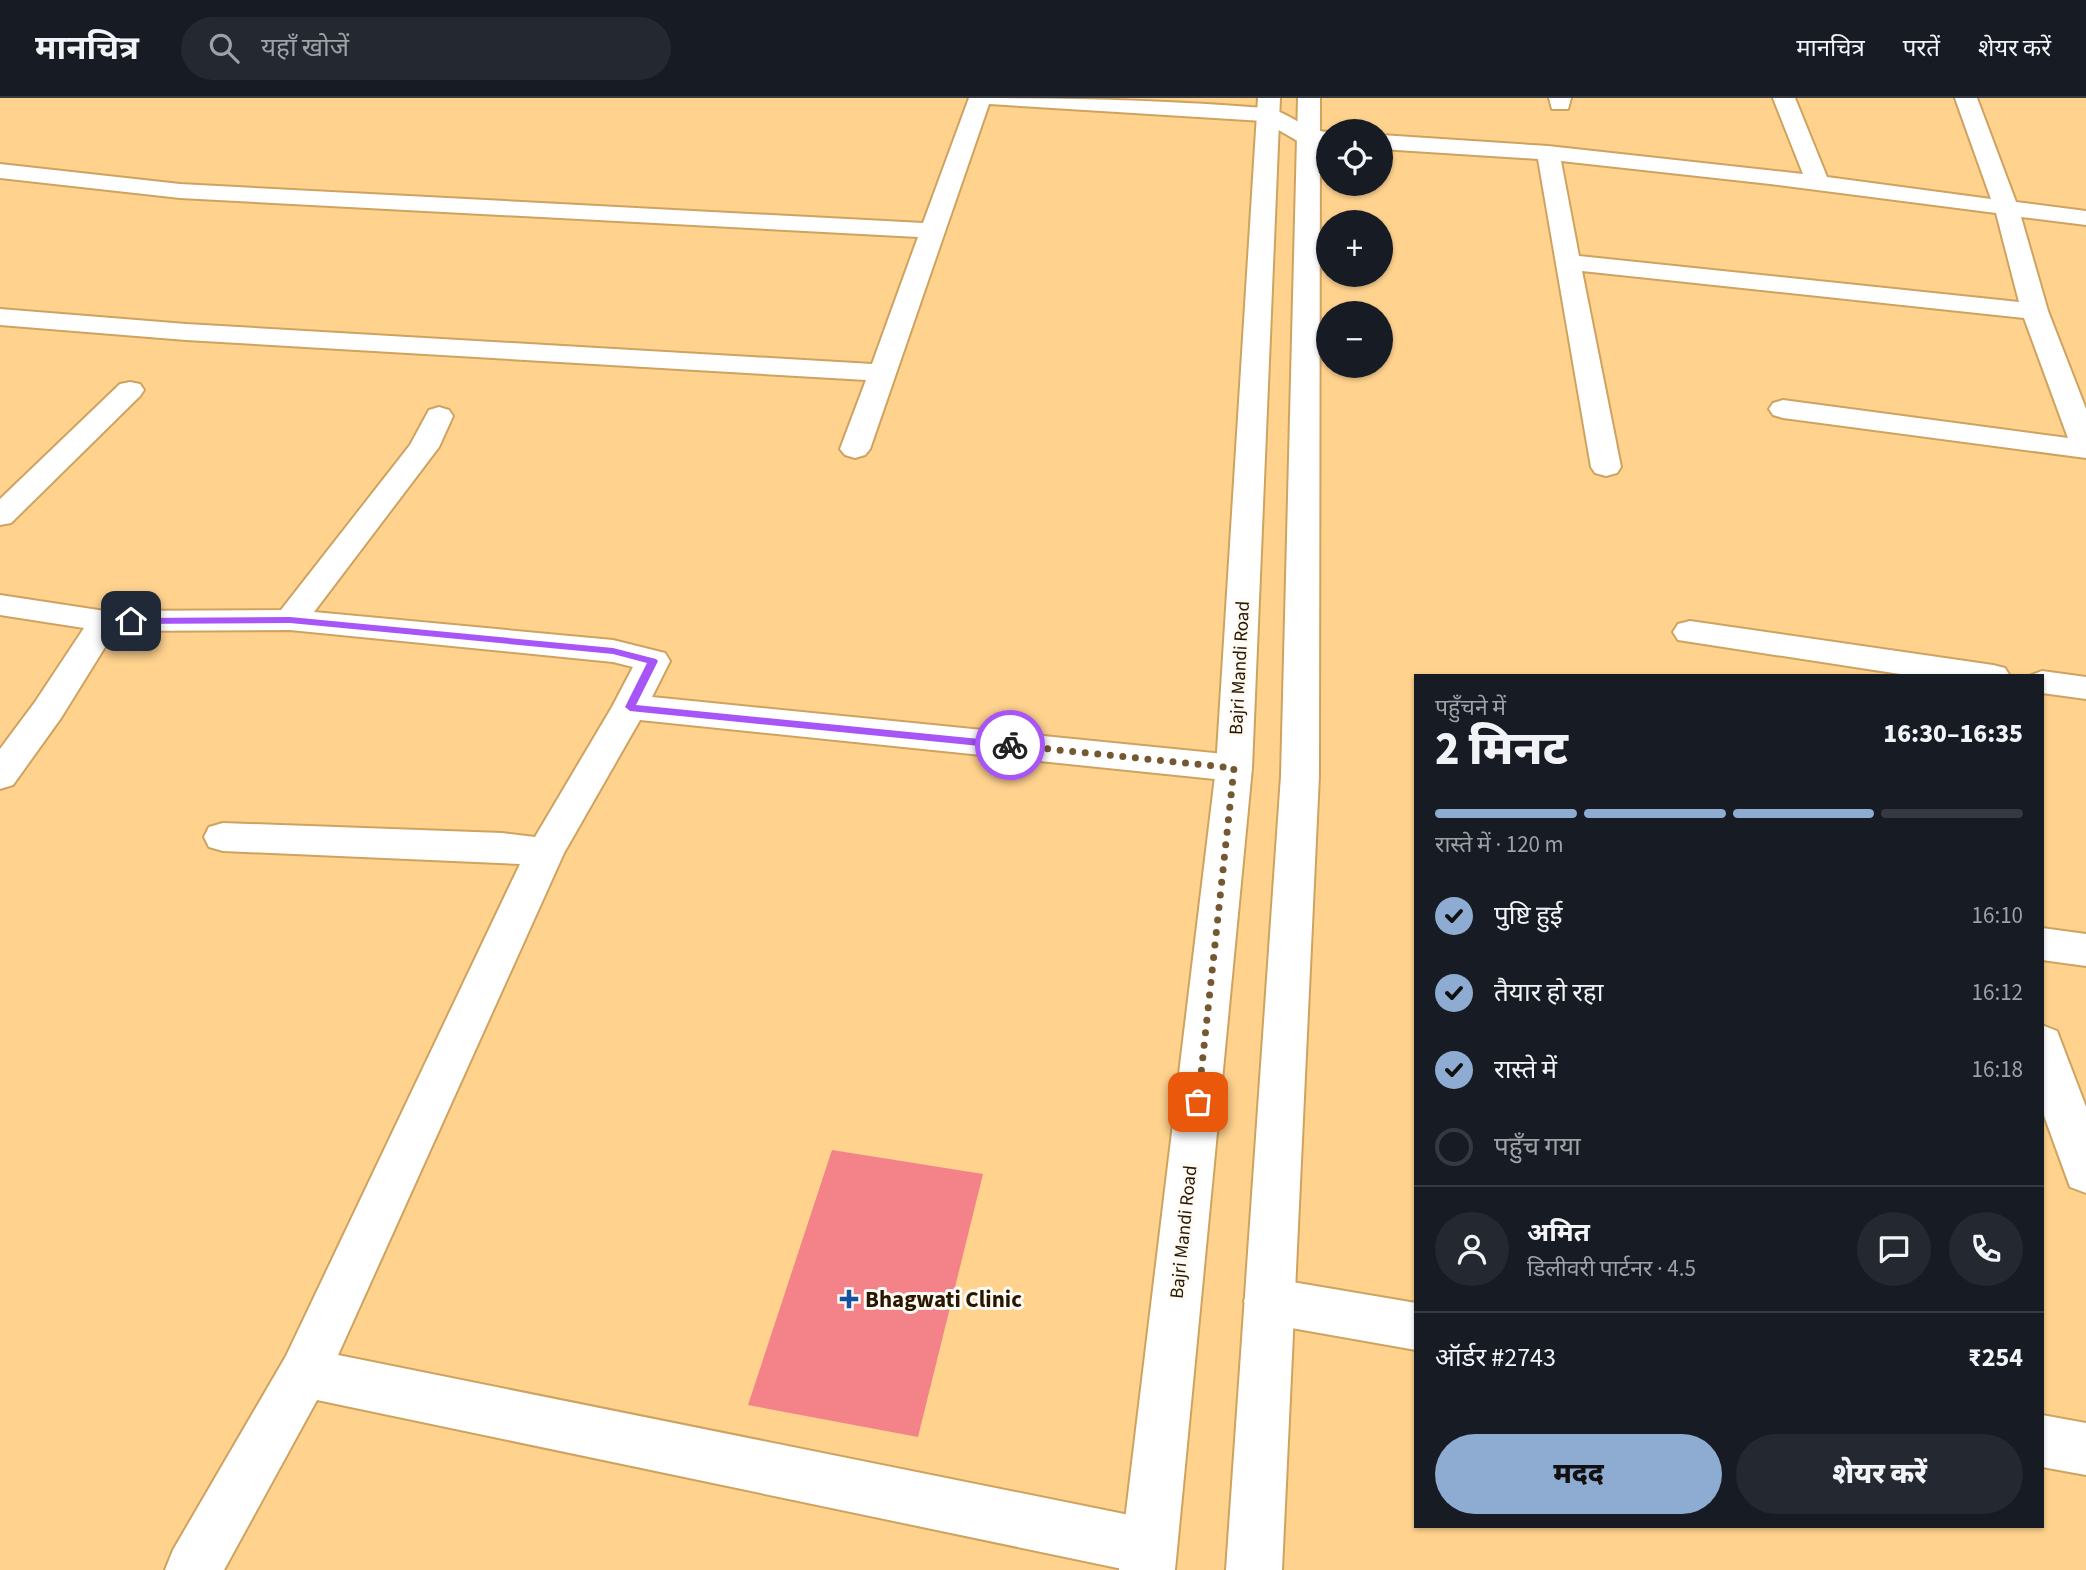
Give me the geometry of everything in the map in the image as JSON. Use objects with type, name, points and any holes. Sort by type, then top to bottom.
[{"type":"street","points":[[855,449],[980,98]]},
{"type":"street","points":[[992,98],[1268,106],[1316,136]]},
{"type":"street","points":[[1309,98],[1316,126]]},
{"type":"street","points":[[1784,98],[1818,183]]},
{"type":"street","points":[[1783,409],[2086,448],[2035,311],[2007,209],[1966,98]]},
{"type":"street","name":"Bajri Mandi Road","points":[[1148,1558],[1234,768],[1268,106]]},
{"type":"street","points":[[1393,143],[1548,153],[1818,183],[2086,218]]},
{"type":"street","points":[[1548,153],[1606,467]]},
{"type":"street","points":[[0,171],[180,191],[933,232]]},
{"type":"street","points":[[1254,1570],[1300,776],[1317,196]]},
{"type":"street","points":[[1569,262],[2035,311]]},
{"type":"street","points":[[0,317],[186,332],[883,373]]},
{"type":"street","points":[[0,516],[130,390]]},
{"type":"street","points":[[290,620],[424,447],[439,416]]},
{"type":"street","points":[[0,606],[105,621],[290,620],[613,651],[653,661],[630,707],[545,853],[304,1373],[194,1570]]},
{"type":"street","points":[[0,776],[48,710],[105,621]]},
{"type":"street","points":[[1690,632],[1922,670],[1969,674]]},
{"type":"street","points":[[2044,682],[2086,688]]},
{"type":"street","points":[[630,707],[1234,768]]},
{"type":"street","points":[[223,837],[502,847],[545,853]]},
{"type":"street","points":[[2044,944],[2086,950]]},
{"type":"street","points":[[2044,1049],[2086,1173]]},
{"type":"street","points":[[1269,1301],[1414,1327]]},
{"type":"street","points":[[304,1373],[1148,1558]]},
{"type":"street","points":[[2044,1441],[2086,1449]]},
{"type":"building","points":[[832,1150],[983,1174],[918,1437],[748,1405]]},
{"type":"way so far","points":[[1010,745],[1234,768],[1198,1102]]},
{"type":"place","name":"Bhagwati Clinic","points":[[849,1299]]},
{"type":"route","points":[[131,621],[290,620],[613,651],[653,661],[630,707],[1010,745]]}]
